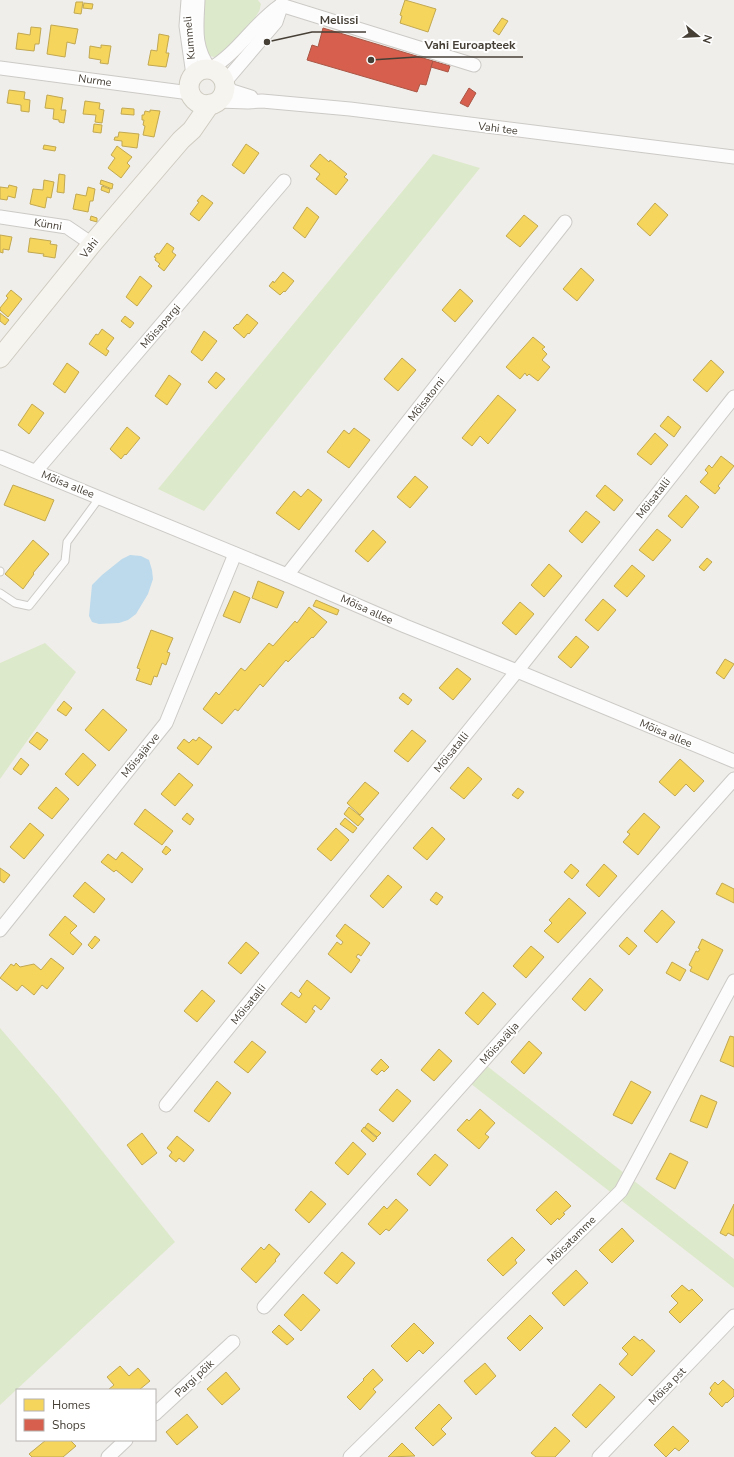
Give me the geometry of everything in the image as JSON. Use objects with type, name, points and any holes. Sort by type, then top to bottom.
[{"type":"street","name":"Kummeli","points":[[188,0],[186,26],[202,90]]},
{"type":"street","name":"Kummeli","points":[[198,0],[198,44],[203,60],[202,90]]},
{"type":"street","points":[[202,90],[222,62],[238,47],[279,2]]},
{"type":"street","points":[[279,2],[474,65]]},
{"type":"street","points":[[224,83],[276,22],[279,2]]},
{"type":"street","name":"Nurme","points":[[0,68],[202,90]]},
{"type":"street","name":"Vahi","points":[[0,358],[92,244],[180,140],[202,90],[224,92],[224,83]]},
{"type":"street","name":"Vahi tee","points":[[224,83],[232,91],[262,101]]},
{"type":"street","name":"Vahi tee","points":[[202,90],[248,102],[262,101],[350,109],[734,157]]},
{"type":"street","name":"Mõisapargi","points":[[36,471],[284,181]]},
{"type":"street","name":"Künni","points":[[0,217],[67,227],[92,244]]},
{"type":"street","name":"Mõisatorni","points":[[287,575],[565,222]]},
{"type":"street","name":"Mõisatalli","points":[[166,1105],[516,671],[734,397]]},
{"type":"street","name":"Mõisa allee","points":[[0,457],[100,497],[405,626],[734,761]]},
{"type":"street","name":"Mõisajärve","points":[[0,930],[166,722],[235,554]]},
{"type":"street","name":"Mõisavälja","points":[[264,1307],[734,779]]},
{"type":"street","name":"Mõisatamme","points":[[350,1457],[621,1191],[734,981]]},
{"type":"street","name":"Mõisa pst","points":[[599,1457],[734,1316]]},
{"type":"street","name":"Pargi põik","points":[[156,1413],[233,1342]]},
{"type":"street","points":[[108,1457],[125,1441]]},
{"type":"lane","points":[[0,593],[15,603],[28,606],[65,561],[67,542],[100,497]]},
{"type":"green space","points":[[205,0],[258,0],[261,4],[259,12],[245,30],[225,51],[215,57],[209,55],[203,48]]},
{"type":"green space","points":[[433,154],[480,168],[204,511],[158,489]]},
{"type":"green space","points":[[45,643],[76,672],[0,779],[0,663]]},
{"type":"green space","points":[[0,1028],[59,1097],[175,1242],[0,1405]]},
{"type":"green space","points":[[482,1062],[734,1259],[734,1288],[466,1080]]},
{"type":"water","points":[[130,555],[141,556],[149,560],[153,579],[148,594],[136,614],[128,620],[119,623],[99,624],[92,622],[89,616],[92,585],[122,559]]},
{"type":"building: Homes","points":[[405,0],[436,9],[428,32],[400,23],[402,16],[400,15]]},
{"type":"building: Homes","points":[[76,2],[83,2],[81,14],[74,13]]},
{"type":"building: Homes","points":[[84,3],[93,4],[92,9],[83,8]]},
{"type":"building: Homes","points":[[502,18],[508,21],[499,35],[493,31]]},
{"type":"building: Homes","points":[[51,25],[78,29],[75,44],[67,42],[65,57],[47,54]]},
{"type":"building: Homes","points":[[31,27],[41,28],[39,44],[35,44],[34,51],[16,49],[18,33],[30,35]]},
{"type":"building: Homes","points":[[159,34],[169,36],[166,53],[169,53],[166,67],[148,65],[151,50],[157,51]]},
{"type":"building: Homes","points":[[101,45],[111,46],[108,64],[100,63],[101,60],[89,58],[90,46],[101,48]]},
{"type":"building: Homes","points":[[9,90],[25,92],[24,99],[30,100],[29,112],[21,111],[21,105],[7,103]]},
{"type":"building: Homes","points":[[47,95],[63,98],[61,110],[66,110],[64,123],[53,119],[54,109],[45,108]]},
{"type":"building: Homes","points":[[85,101],[100,103],[99,109],[104,110],[102,123],[95,122],[96,115],[83,114]]},
{"type":"building: Homes","points":[[122,108],[134,109],[134,115],[121,114]]},
{"type":"building: Homes","points":[[150,110],[160,111],[154,137],[143,135],[145,126],[143,125],[144,120],[142,120],[142,115],[144,115],[145,111],[150,112]]},
{"type":"building: Homes","points":[[94,124],[102,125],[101,133],[93,132]]},
{"type":"building: Homes","points":[[119,132],[139,134],[137,148],[122,146],[122,141],[114,140],[115,137],[118,137]]},
{"type":"building: Homes","points":[[246,144],[259,153],[244,174],[232,165]]},
{"type":"building: Homes","points":[[44,145],[56,147],[55,151],[43,149]]},
{"type":"building: Homes","points":[[117,146],[132,157],[127,163],[130,166],[121,178],[108,168],[115,158],[111,155]]},
{"type":"building: Homes","points":[[320,154],[347,174],[344,177],[348,180],[336,195],[316,179],[320,174],[310,166]]},
{"type":"building: Homes","points":[[59,174],[65,175],[64,193],[57,192]]},
{"type":"building: Homes","points":[[44,180],[54,182],[51,198],[47,197],[45,208],[30,204],[33,189],[43,190]]},
{"type":"building: Homes","points":[[101,180],[113,184],[112,189],[100,184]]},
{"type":"building: Homes","points":[[9,185],[17,187],[15,198],[8,196],[7,200],[0,199],[0,187],[8,188]]},
{"type":"building: Homes","points":[[102,186],[110,189],[109,193],[101,190]]},
{"type":"building: Homes","points":[[88,187],[95,189],[93,201],[90,201],[88,212],[73,209],[76,194],[86,196]]},
{"type":"building: Homes","points":[[202,195],[213,203],[199,221],[190,214],[199,202],[197,201]]},
{"type":"building: Homes","points":[[655,203],[668,215],[650,236],[637,224]]},
{"type":"building: Homes","points":[[307,207],[319,217],[305,238],[293,228]]},
{"type":"building: Homes","points":[[524,215],[538,226],[520,247],[506,236]]},
{"type":"building: Homes","points":[[91,216],[97,218],[97,222],[90,220]]},
{"type":"building: Homes","points":[[0,235],[12,237],[9,250],[3,249],[3,253],[0,252]]},
{"type":"building: Homes","points":[[30,238],[51,241],[50,244],[57,245],[55,258],[43,256],[44,254],[28,252]]},
{"type":"building: Homes","points":[[167,243],[174,248],[172,252],[176,255],[164,271],[158,266],[160,264],[154,257],[157,253],[159,254]]},
{"type":"building: Homes","points":[[581,268],[594,280],[577,301],[563,289]]},
{"type":"building: Homes","points":[[283,272],[294,281],[285,292],[284,291],[280,295],[269,286],[273,281],[274,283]]},
{"type":"building: Homes","points":[[140,276],[152,286],[137,306],[126,297]]},
{"type":"building: Homes","points":[[460,289],[473,301],[455,322],[442,310]]},
{"type":"building: Homes","points":[[11,290],[22,299],[8,317],[0,310],[0,308],[8,298],[6,296]]},
{"type":"building: Homes","points":[[0,313],[9,320],[5,325],[0,321]]},
{"type":"building: Homes","points":[[247,314],[258,323],[244,338],[233,328],[237,324],[238,325]]},
{"type":"building: Homes","points":[[125,316],[134,323],[130,328],[121,321]]},
{"type":"building: Homes","points":[[102,329],[114,338],[106,349],[109,351],[106,356],[89,344],[96,334],[98,335]]},
{"type":"building: Homes","points":[[204,331],[217,341],[202,361],[191,352]]},
{"type":"building: Homes","points":[[533,337],[545,347],[542,349],[547,354],[542,360],[550,367],[538,381],[529,374],[527,376],[525,373],[520,379],[506,367]]},
{"type":"building: Homes","points":[[402,358],[416,370],[398,391],[384,379]]},
{"type":"building: Homes","points":[[711,360],[724,372],[707,392],[693,380]]},
{"type":"building: Homes","points":[[67,363],[79,372],[65,393],[53,384]]},
{"type":"building: Homes","points":[[216,372],[225,379],[216,389],[208,382]]},
{"type":"building: Homes","points":[[169,375],[181,384],[167,405],[155,396]]},
{"type":"building: Homes","points":[[498,395],[516,410],[488,444],[480,436],[472,446],[462,438]]},
{"type":"building: Homes","points":[[32,404],[44,413],[29,434],[18,425]]},
{"type":"building: Homes","points":[[668,416],[681,427],[674,437],[660,426]]},
{"type":"building: Homes","points":[[127,427],[140,438],[121,459],[110,449]]},
{"type":"building: Homes","points":[[354,428],[370,440],[349,468],[327,452],[344,430],[349,434]]},
{"type":"building: Homes","points":[[655,433],[668,445],[651,465],[637,454]]},
{"type":"building: Homes","points":[[721,456],[734,466],[718,486],[720,488],[715,494],[700,482],[708,473],[705,470],[709,465],[712,468]]},
{"type":"building: Homes","points":[[415,476],[428,487],[410,508],[397,497]]},
{"type":"building: Homes","points":[[13,485],[54,500],[45,521],[4,505]]},
{"type":"building: Homes","points":[[605,485],[623,500],[614,511],[596,496]]},
{"type":"building: Homes","points":[[308,489],[322,500],[299,530],[276,513],[294,491],[301,497]]},
{"type":"building: Homes","points":[[686,495],[699,507],[682,528],[668,516]]},
{"type":"building: Homes","points":[[586,511],[600,522],[582,543],[569,531]]},
{"type":"building: Homes","points":[[657,529],[671,540],[653,561],[639,550]]},
{"type":"building: Homes","points":[[373,530],[386,542],[368,562],[355,551]]},
{"type":"building: Homes","points":[[33,540],[49,554],[33,573],[34,574],[23,589],[5,574]]},
{"type":"building: Homes","points":[[707,558],[712,562],[704,571],[699,567]]},
{"type":"building: Homes","points":[[549,564],[562,576],[544,597],[531,585]]},
{"type":"building: Homes","points":[[632,565],[645,576],[627,597],[614,586]]},
{"type":"building: Homes","points":[[258,581],[284,592],[277,608],[252,598]]},
{"type":"building: Homes","points":[[234,591],[250,598],[240,623],[223,616]]},
{"type":"building: Homes","points":[[603,599],[616,610],[598,631],[585,620]]},
{"type":"building: Homes","points":[[316,600],[339,610],[337,615],[313,606]]},
{"type":"building: Homes","points":[[520,602],[534,614],[516,635],[502,623]]},
{"type":"building: Homes","points":[[309,607],[327,622],[288,662],[286,660],[263,687],[260,684],[238,711],[235,709],[222,724],[203,709],[216,692],[219,695],[241,668],[245,671],[269,643],[273,646],[295,621],[297,623]]},
{"type":"building: Homes","points":[[151,630],[173,638],[167,652],[170,653],[166,665],[162,663],[157,677],[154,676],[151,685],[136,680],[140,669],[137,668]]},
{"type":"building: Homes","points":[[576,636],[589,647],[571,668],[558,657]]},
{"type":"building: Homes","points":[[725,659],[734,664],[724,679],[716,673]]},
{"type":"building: Homes","points":[[457,668],[471,679],[453,700],[439,688]]},
{"type":"building: Homes","points":[[403,693],[412,700],[408,705],[399,698]]},
{"type":"building: Homes","points":[[64,701],[72,708],[66,716],[57,710]]},
{"type":"building: Homes","points":[[103,709],[127,730],[109,751],[85,730]]},
{"type":"building: Homes","points":[[412,730],[426,741],[408,762],[394,751]]},
{"type":"building: Homes","points":[[37,732],[48,740],[40,750],[29,742]]},
{"type":"building: Homes","points":[[199,737],[212,747],[198,765],[177,748],[184,739],[189,743],[193,739],[196,741]]},
{"type":"building: Homes","points":[[83,753],[96,765],[78,786],[65,774]]},
{"type":"building: Homes","points":[[21,758],[29,765],[21,775],[13,769]]},
{"type":"building: Homes","points":[[680,759],[704,781],[694,792],[686,784],[675,796],[659,782]]},
{"type":"building: Homes","points":[[468,767],[482,779],[464,799],[450,788]]},
{"type":"building: Homes","points":[[179,773],[193,785],[175,806],[161,794]]},
{"type":"building: Homes","points":[[365,782],[379,793],[360,815],[347,803]]},
{"type":"building: Homes","points":[[56,787],[69,799],[52,819],[38,808]]},
{"type":"building: Homes","points":[[518,788],[524,792],[518,799],[512,795]]},
{"type":"building: Homes","points":[[349,807],[364,819],[358,826],[344,814]]},
{"type":"building: Homes","points":[[145,809],[173,831],[162,845],[134,824]]},
{"type":"building: Homes","points":[[187,813],[194,819],[190,825],[182,819]]},
{"type":"building: Homes","points":[[644,813],[660,827],[638,855],[623,842],[630,834],[627,832]]},
{"type":"building: Homes","points":[[345,818],[357,828],[353,833],[340,824]]},
{"type":"building: Homes","points":[[30,823],[44,835],[24,859],[10,847]]},
{"type":"building: Homes","points":[[432,827],[445,839],[427,860],[413,848]]},
{"type":"building: Homes","points":[[336,828],[349,840],[331,861],[317,849]]},
{"type":"building: Homes","points":[[166,846],[171,850],[166,855],[162,852]]},
{"type":"building: Homes","points":[[122,852],[143,869],[132,883],[116,870],[114,872],[101,862],[108,854],[116,860]]},
{"type":"building: Homes","points":[[571,864],[579,871],[572,879],[564,872]]},
{"type":"building: Homes","points":[[604,864],[617,876],[599,897],[586,885]]},
{"type":"building: Homes","points":[[0,868],[10,875],[4,883],[0,880]]},
{"type":"building: Homes","points":[[388,875],[402,887],[383,908],[370,896]]},
{"type":"building: Homes","points":[[85,882],[105,899],[94,913],[73,896]]},
{"type":"building: Homes","points":[[722,883],[734,889],[734,903],[716,894]]},
{"type":"building: Homes","points":[[436,892],[443,897],[437,905],[430,900]]},
{"type":"building: Homes","points":[[569,898],[586,913],[558,943],[544,931],[552,923],[549,920]]},
{"type":"building: Homes","points":[[662,910],[675,922],[657,943],[644,931]]},
{"type":"building: Homes","points":[[65,916],[77,926],[70,933],[82,944],[73,955],[49,935]]},
{"type":"building: Homes","points":[[345,924],[370,943],[361,956],[358,954],[356,957],[360,960],[351,973],[328,954],[337,942],[341,945],[343,942],[336,936]]},
{"type":"building: Homes","points":[[95,936],[100,940],[92,949],[88,945]]},
{"type":"building: Homes","points":[[627,937],[637,946],[629,955],[619,946]]},
{"type":"building: Homes","points":[[702,939],[723,950],[708,980],[690,971],[692,967],[689,965],[696,951],[698,952],[700,949],[698,948]]},
{"type":"building: Homes","points":[[246,942],[259,953],[241,974],[228,963]]},
{"type":"building: Homes","points":[[531,946],[544,957],[526,978],[513,966]]},
{"type":"building: Homes","points":[[51,958],[64,968],[47,989],[42,985],[34,995],[22,985],[17,991],[0,978],[11,964],[14,966],[16,963],[20,967],[34,964],[41,970]]},
{"type":"building: Homes","points":[[672,962],[686,970],[680,981],[666,973]]},
{"type":"building: Homes","points":[[590,978],[603,990],[585,1011],[572,999]]},
{"type":"building: Homes","points":[[307,980],[330,998],[321,1010],[315,1005],[312,1009],[315,1011],[306,1023],[281,1004],[291,992],[299,998],[302,994],[299,991]]},
{"type":"building: Homes","points":[[202,990],[215,1001],[197,1022],[184,1011]]},
{"type":"building: Homes","points":[[483,992],[496,1004],[478,1025],[465,1013]]},
{"type":"building: Homes","points":[[730,1036],[734,1037],[734,1067],[720,1061]]},
{"type":"building: Homes","points":[[252,1041],[266,1052],[248,1073],[234,1062]]},
{"type":"building: Homes","points":[[529,1041],[542,1053],[524,1074],[511,1062]]},
{"type":"building: Homes","points":[[439,1049],[452,1061],[434,1081],[421,1070]]},
{"type":"building: Homes","points":[[381,1059],[389,1067],[384,1072],[382,1070],[377,1075],[371,1070]]},
{"type":"building: Homes","points":[[217,1081],[231,1093],[209,1122],[194,1111]]},
{"type":"building: Homes","points":[[631,1081],[651,1092],[632,1124],[613,1115]]},
{"type":"building: Homes","points":[[397,1089],[411,1101],[393,1122],[379,1110]]},
{"type":"building: Homes","points":[[701,1095],[717,1102],[707,1128],[690,1121]]},
{"type":"building: Homes","points":[[480,1109],[495,1123],[485,1134],[489,1137],[479,1149],[457,1130],[467,1119],[469,1121]]},
{"type":"building: Homes","points":[[368,1123],[381,1133],[377,1137],[365,1127]]},
{"type":"building: Homes","points":[[364,1127],[377,1138],[373,1142],[361,1131]]},
{"type":"building: Homes","points":[[142,1133],[157,1153],[142,1165],[127,1145]]},
{"type":"building: Homes","points":[[177,1136],[194,1150],[184,1162],[179,1158],[176,1162],[169,1156],[172,1152],[167,1148]]},
{"type":"building: Homes","points":[[353,1142],[366,1154],[348,1175],[335,1163]]},
{"type":"building: Homes","points":[[670,1153],[688,1162],[675,1189],[656,1179]]},
{"type":"building: Homes","points":[[435,1154],[448,1165],[430,1186],[417,1174]]},
{"type":"building: Homes","points":[[311,1191],[326,1204],[309,1223],[295,1210]]},
{"type":"building: Homes","points":[[556,1191],[571,1206],[563,1213],[565,1214],[559,1220],[558,1218],[551,1225],[536,1210]]},
{"type":"building: Homes","points":[[396,1199],[408,1210],[389,1231],[386,1229],[380,1235],[368,1224],[384,1206],[387,1209]]},
{"type":"building: Homes","points":[[734,1204],[734,1236],[728,1233],[726,1236],[720,1233]]},
{"type":"building: Homes","points":[[622,1228],[634,1241],[612,1263],[599,1250]]},
{"type":"building: Homes","points":[[512,1237],[525,1250],[515,1260],[517,1263],[503,1276],[487,1260]]},
{"type":"building: Homes","points":[[269,1244],[280,1254],[275,1260],[276,1261],[256,1283],[241,1269],[261,1247],[264,1250]]},
{"type":"building: Homes","points":[[342,1252],[355,1263],[337,1284],[324,1273]]},
{"type":"building: Homes","points":[[576,1270],[588,1283],[564,1306],[552,1293]]},
{"type":"building: Homes","points":[[682,1285],[689,1291],[692,1289],[703,1300],[680,1323],[669,1312],[678,1303],[671,1296]]},
{"type":"building: Homes","points":[[303,1294],[320,1310],[301,1331],[284,1315]]},
{"type":"building: Homes","points":[[530,1315],[543,1328],[520,1351],[507,1338]]},
{"type":"building: Homes","points":[[414,1323],[434,1343],[423,1354],[419,1350],[407,1362],[391,1346]]},
{"type":"building: Homes","points":[[279,1325],[294,1339],[287,1345],[272,1332]]},
{"type":"building: Homes","points":[[634,1336],[640,1341],[642,1339],[655,1351],[632,1376],[619,1364],[628,1354],[622,1348]]},
{"type":"building: Homes","points":[[485,1363],[496,1376],[476,1395],[464,1381]]},
{"type":"building: Homes","points":[[120,1366],[129,1376],[138,1368],[150,1381],[140,1389],[109,1389],[114,1385],[107,1377]]},
{"type":"building: Homes","points":[[373,1369],[383,1380],[373,1389],[376,1392],[360,1410],[347,1397]]},
{"type":"building: Homes","points":[[226,1372],[240,1389],[222,1405],[207,1389]]},
{"type":"building: Homes","points":[[723,1380],[734,1390],[734,1396],[722,1407],[709,1394],[712,1390],[710,1388],[715,1382],[718,1385]]},
{"type":"building: Homes","points":[[600,1384],[615,1397],[586,1428],[572,1415]]},
{"type":"building: Homes","points":[[439,1404],[452,1418],[441,1429],[446,1434],[433,1446],[415,1428]]},
{"type":"building: Homes","points":[[187,1414],[198,1427],[177,1445],[166,1432]]},
{"type":"building: Homes","points":[[673,1426],[689,1441],[679,1451],[675,1448],[666,1457],[654,1445]]},
{"type":"building: Homes","points":[[555,1427],[570,1441],[555,1457],[536,1457],[531,1453]]},
{"type":"building: Homes","points":[[45,1441],[71,1441],[76,1446],[63,1457],[32,1457],[29,1454]]},
{"type":"building: Homes","points":[[402,1443],[415,1456],[388,1457]]},
{"type":"building: Shops","points":[[323,28],[433,61],[426,85],[420,84],[417,92],[307,60],[312,45],[318,47]]},
{"type":"building: Shops","points":[[433,61],[450,66],[448,72],[431,67]]},
{"type":"building: Shops","points":[[469,88],[476,93],[468,107],[460,103]]},
{"type":"place","name":"Melissi","points":[[267,42]]},
{"type":"place","name":"Vahi Euroapteek","points":[[371,60]]}]
